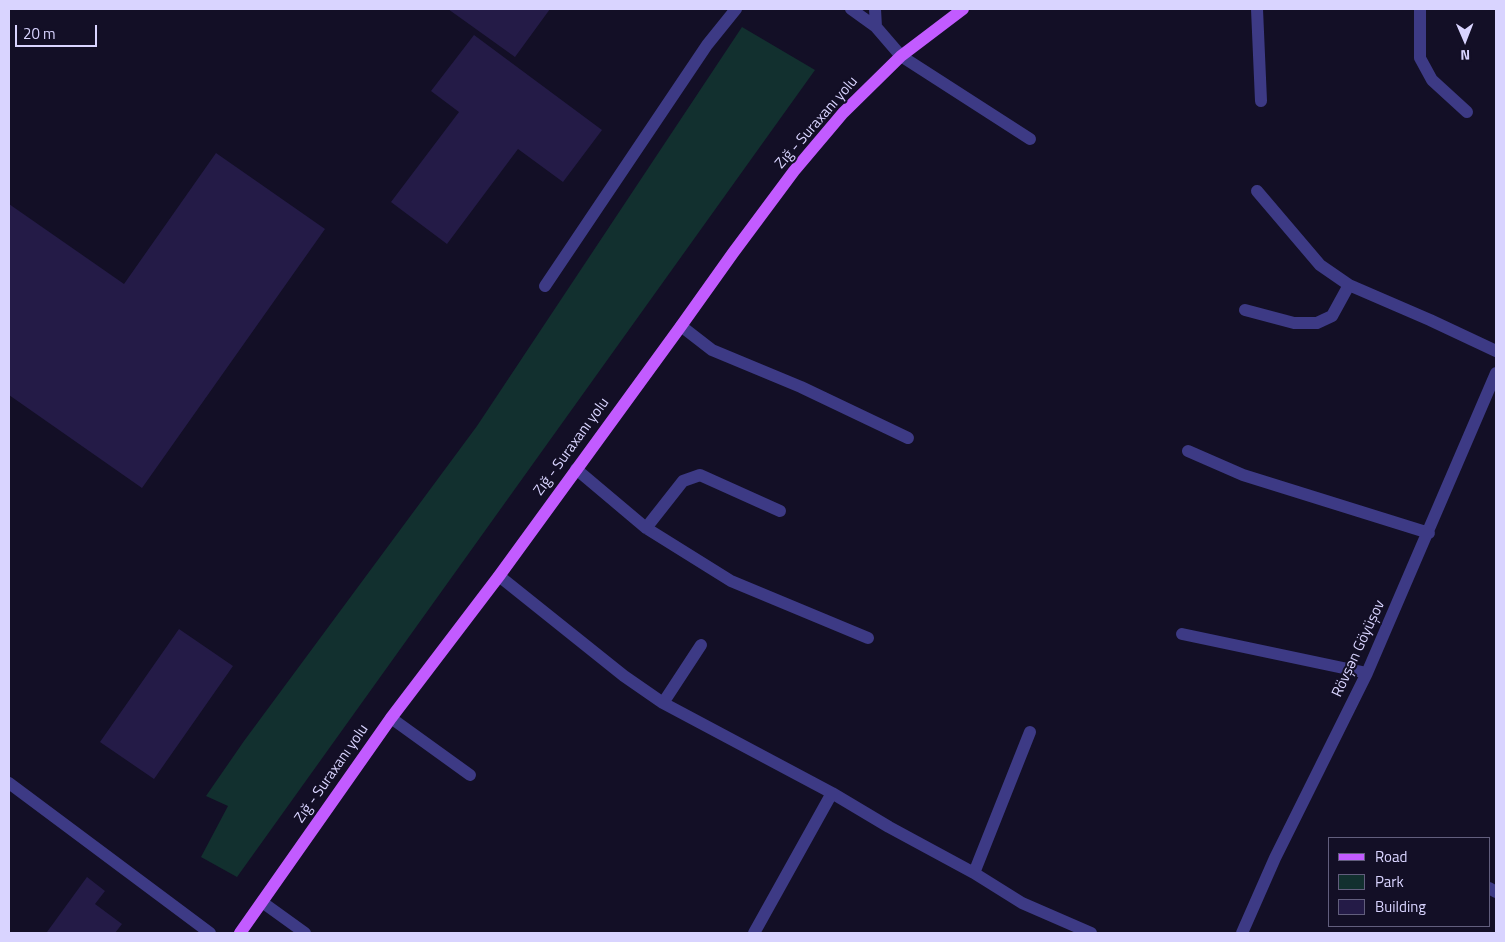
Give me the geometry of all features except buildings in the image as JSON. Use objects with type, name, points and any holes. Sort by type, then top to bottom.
[{"type":"main road","name":"Zığ - Suraxanı yolu","points":[[240,933],[391,718],[499,576],[732,253],[794,171],[843,114],[901,56],[963,9]]},
{"type":"street","points":[[545,286],[707,45],[736,9]]},
{"type":"street","points":[[851,9],[876,27],[901,56],[1030,139]]},
{"type":"street","points":[[875,9],[876,27]]},
{"type":"street","points":[[1257,9],[1261,101]]},
{"type":"street","points":[[1420,9],[1420,58],[1432,80],[1468,112]]},
{"type":"street","points":[[1257,191],[1320,265],[1349,286],[1430,320],[1496,351]]},
{"type":"street","points":[[1245,310],[1294,323],[1317,323],[1332,316],[1349,286]]},
{"type":"street","points":[[681,326],[712,350],[801,387],[908,438]]},
{"type":"street","name":"Rövşən Göyüşov","points":[[1242,933],[1275,858],[1367,673],[1429,533],[1496,373]]},
{"type":"street","points":[[1188,451],[1243,475],[1429,533]]},
{"type":"street","points":[[576,469],[646,528],[731,580],[868,638]]},
{"type":"street","points":[[646,528],[683,481],[700,475],[780,511]]},
{"type":"street","points":[[499,576],[624,676],[663,702],[832,793],[889,827],[974,873],[1022,903],[1091,933]]},
{"type":"street","points":[[1182,634],[1367,673]]},
{"type":"street","points":[[663,702],[701,645]]},
{"type":"street","points":[[391,718],[470,775]]},
{"type":"street","points":[[974,873],[1030,732]]},
{"type":"street","points":[[9,782],[210,933]]},
{"type":"street","points":[[754,933],[832,793]]},
{"type":"street","points":[[262,902],[305,933]]},
{"type":"green space","points":[[742,27],[815,70],[237,877],[201,857],[228,806],[206,796],[244,741],[477,426]]}]
